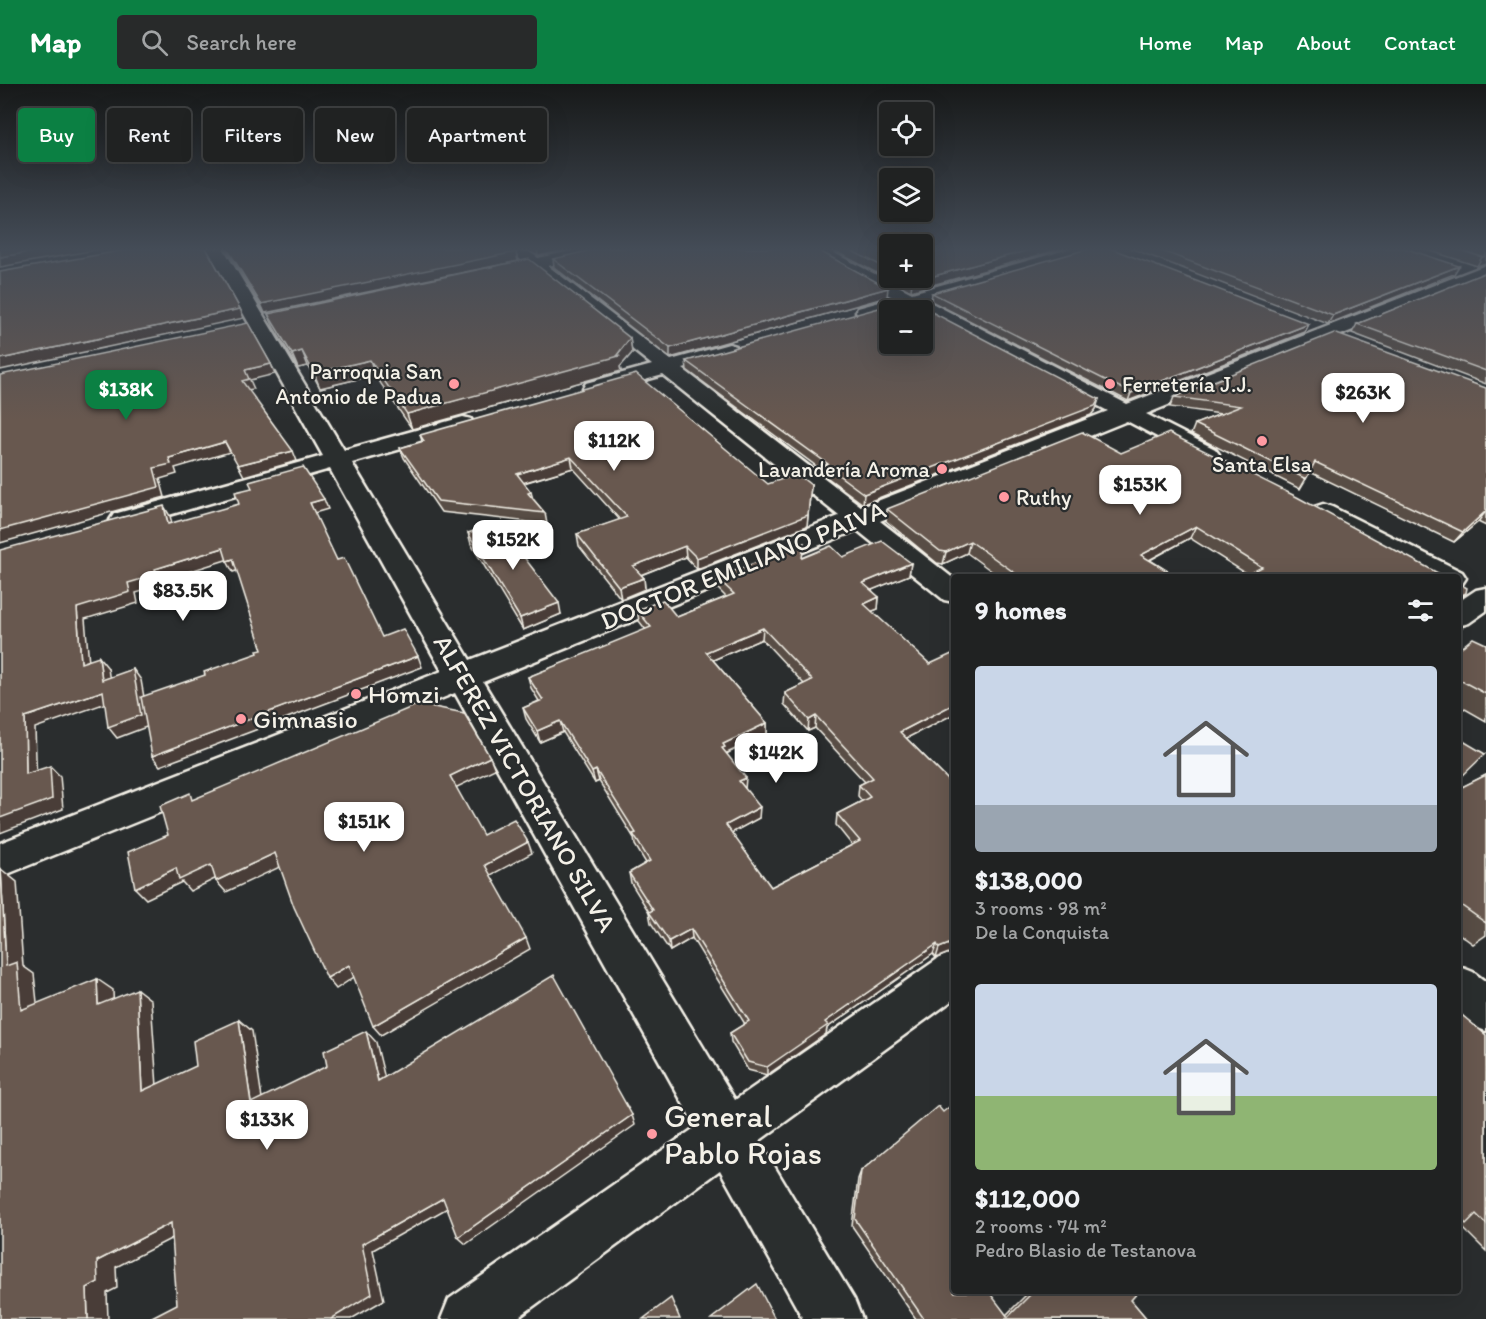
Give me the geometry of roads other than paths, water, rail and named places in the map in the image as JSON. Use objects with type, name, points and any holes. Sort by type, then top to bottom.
[{"type":"street","name":"ALFEREZ VICTORIANO SILVA","points":[[259,306],[270,320],[337,460],[834,1319]]},
{"type":"street","points":[[589,306],[951,591]]},
{"type":"street","points":[[841,319],[887,306]]},
{"type":"street","points":[[923,306],[1125,413],[1231,466]]},
{"type":"street","name":"DOCTOR EMILIANO PAIVA","points":[[0,860],[1125,413],[1316,329],[1382,306]]},
{"type":"street","points":[[235,328],[270,320]]},
{"type":"street","points":[[1316,329],[1359,345]]},
{"type":"street","points":[[576,393],[748,344]]},
{"type":"street","points":[[101,526],[485,418]]},
{"type":"street","points":[[1305,503],[1444,574]]},
{"type":"street","points":[[1461,582],[1486,596],[1461,614]]},
{"type":"street","points":[[469,1319],[951,975]]},
{"type":"street","points":[[1461,989],[1486,1009]]},
{"type":"place","name":"Parroquia San Antonio de Padua","points":[[454,384]]},
{"type":"place","name":"Ferretería J.J.","points":[[1110,384]]},
{"type":"place","name":"Santa Elsa","points":[[1262,441]]},
{"type":"place","name":"Lavandería Aroma","points":[[942,469]]},
{"type":"place","name":"Ruthy","points":[[1004,497]]},
{"type":"place","name":"Homzi","points":[[356,694]]},
{"type":"place","name":"Gimnasio","points":[[241,719]]},
{"type":"place","name":"General Pablo Rojas","points":[[652,1134]]}]
